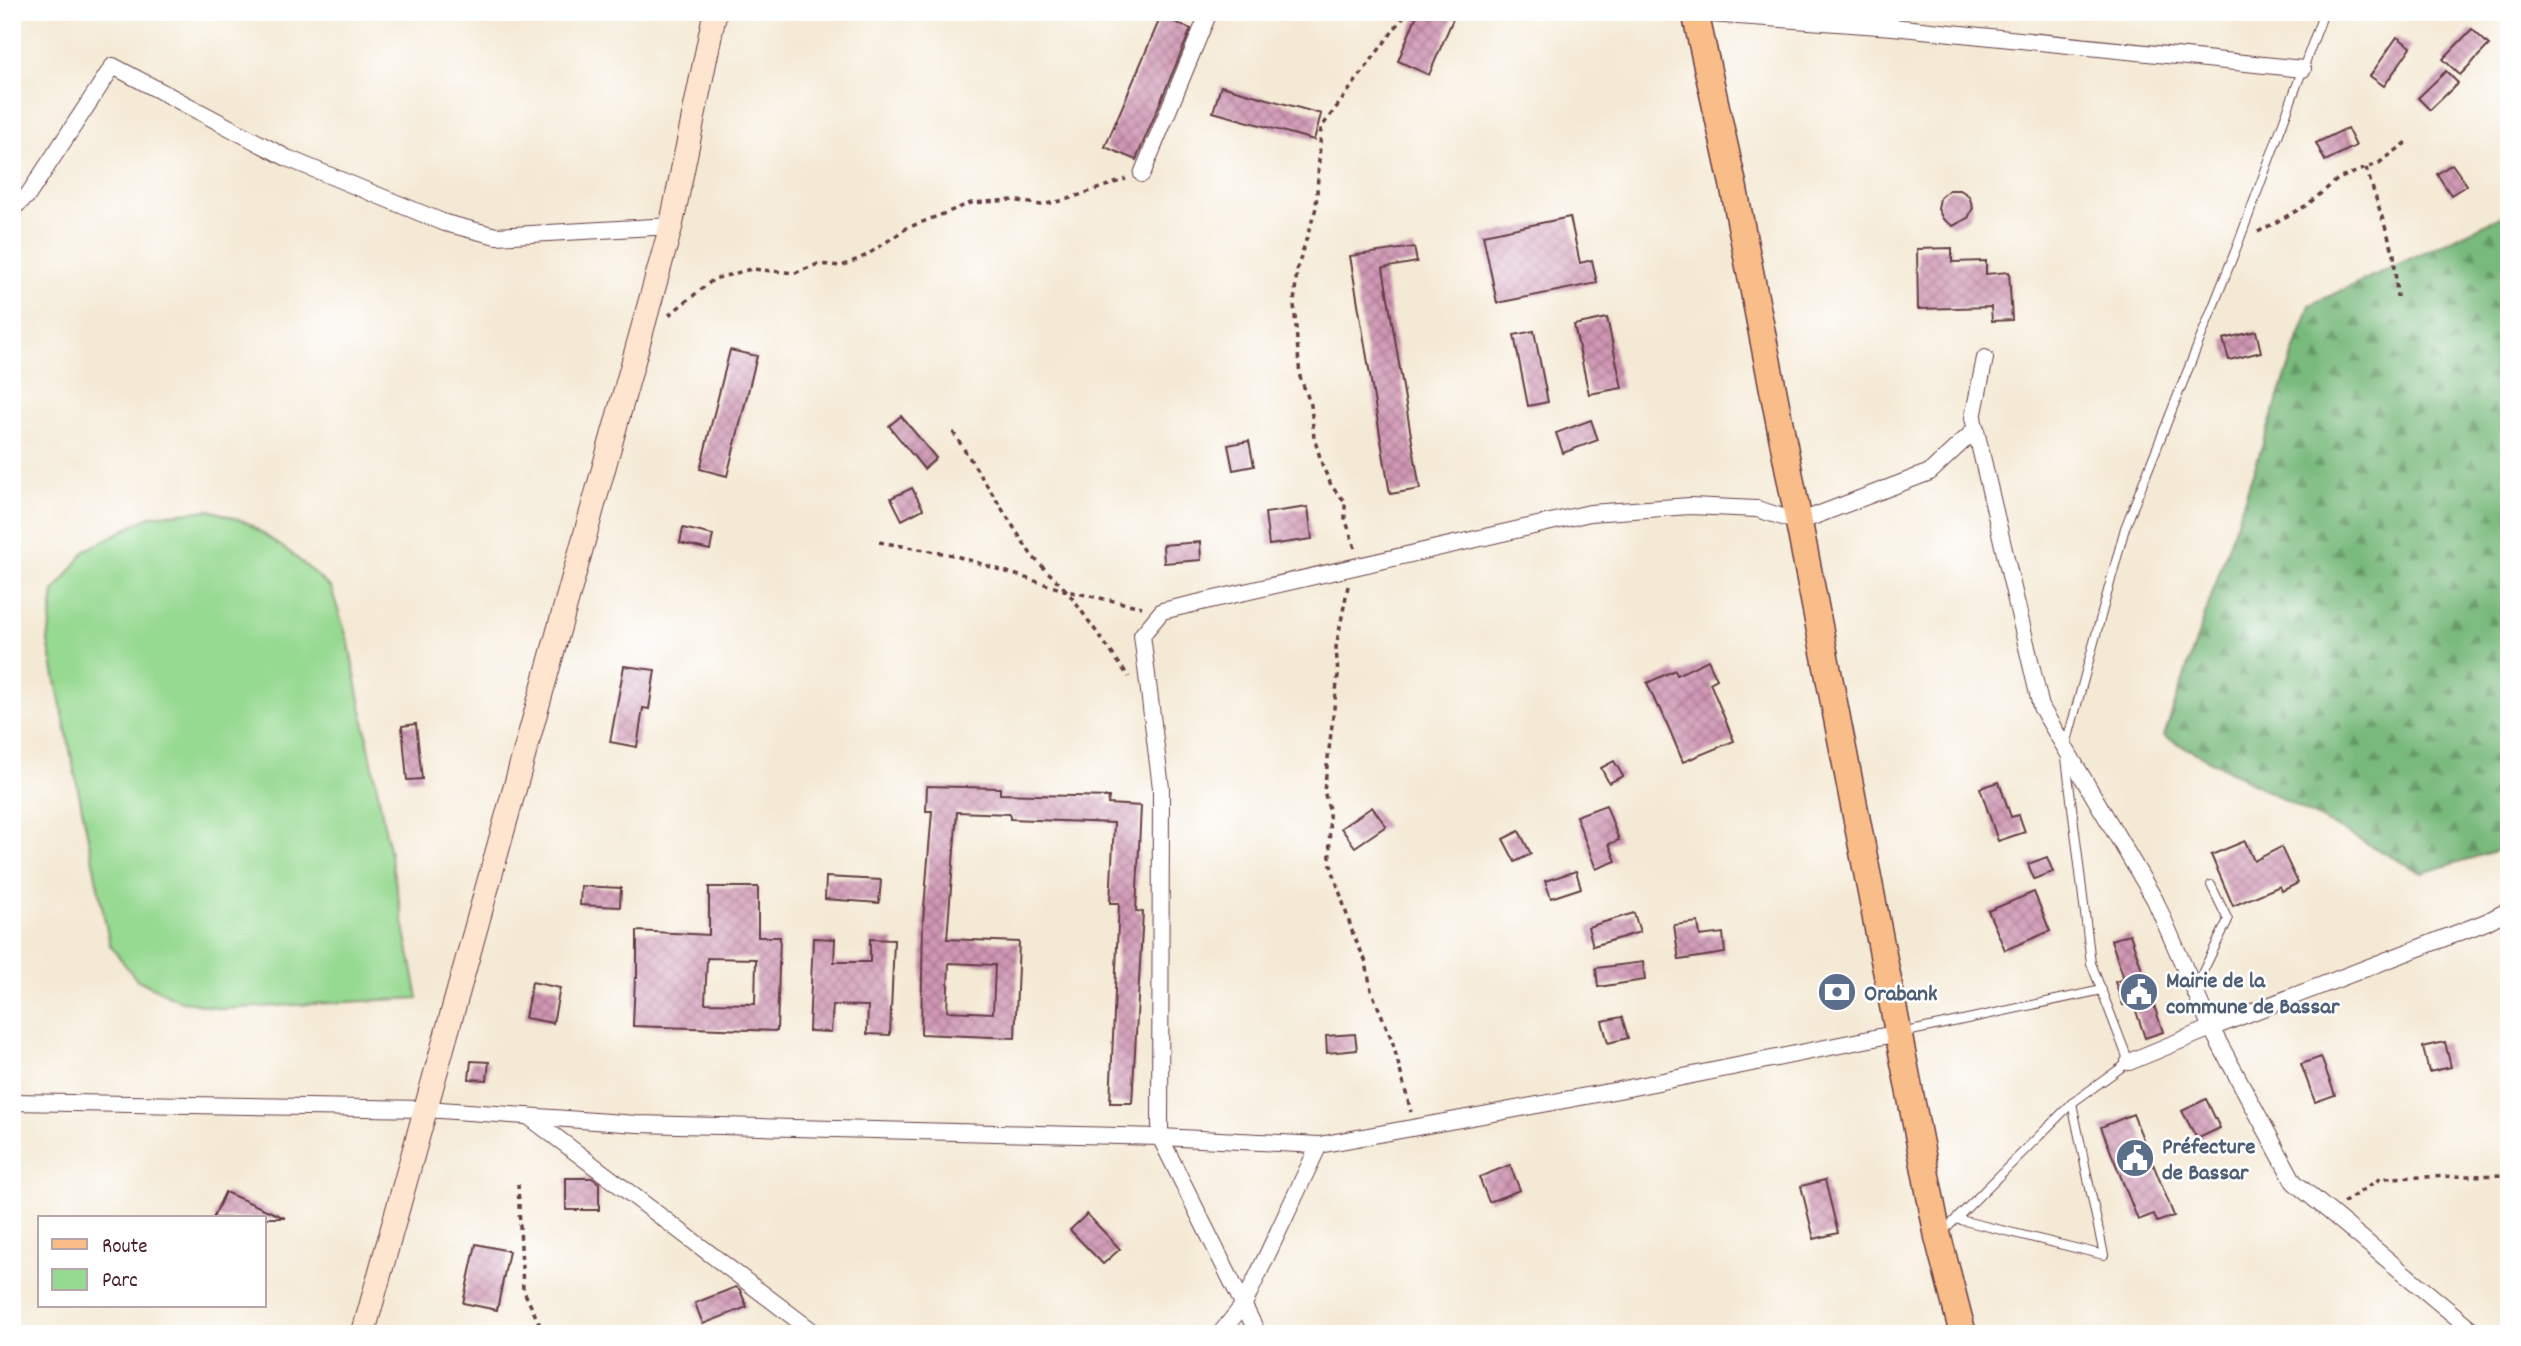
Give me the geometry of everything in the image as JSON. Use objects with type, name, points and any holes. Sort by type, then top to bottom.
[{"type":"main road","points":[[1695,13],[1733,184],[1899,1033],[1947,1228],[1963,1334]]},
{"type":"street","points":[[363,1334],[671,226],[715,12]]},
{"type":"street","points":[[1142,174],[1209,12]]},
{"type":"street","points":[[1695,13],[1891,16],[2303,69]]},
{"type":"street","points":[[12,209],[28,195],[113,66],[287,158],[445,223],[496,236],[671,226]]},
{"type":"street","points":[[1985,358],[1973,418],[2041,707],[2155,901],[2211,1028],[2294,1182],[2477,1334]]},
{"type":"street","points":[[1258,1334],[1160,1137],[1161,789],[1142,635],[1162,611],[1590,513],[1690,506],[1757,509],[1799,522],[1930,472],[1976,429]]},
{"type":"street","points":[[2129,1062],[2486,922],[2509,910]]},
{"type":"street","points":[[2486,922],[2509,926]]},
{"type":"street","points":[[12,1101],[426,1109],[638,1124],[1160,1137],[1319,1145],[1619,1090],[1899,1033]]},
{"type":"street","points":[[528,1116],[816,1334]]},
{"type":"street","points":[[1220,1334],[1244,1304],[1319,1145]]},
{"type":"lane","points":[[1947,1228],[2073,1103],[2129,1062],[2091,963],[2065,747],[2125,528],[2238,244],[2324,12]]},
{"type":"lane","points":[[2194,989],[2228,920],[2211,885]]},
{"type":"lane","points":[[1899,1033],[2102,990]]},
{"type":"lane","points":[[1947,1228],[2104,1255],[2073,1103]]},
{"type":"path","points":[[2238,244],[2307,205],[2338,179],[2379,163],[2410,140]]},
{"type":"path","points":[[2367,168],[2394,254],[2397,297]]},
{"type":"path","points":[[641,337],[715,279],[751,269],[796,272],[818,264],[842,266],[867,256],[907,228],[971,203],[1013,200],[1041,205],[1053,203],[1142,174]]},
{"type":"path","points":[[953,432],[1032,556],[1068,591],[1151,707]]},
{"type":"path","points":[[879,542],[953,555],[1068,591],[1118,604],[1162,611]]},
{"type":"path","points":[[2329,1211],[2381,1178],[2509,1175]]},
{"type":"path","points":[[518,1184],[523,1289],[544,1334]]},
{"type":"green space","points":[[2509,213],[2509,847],[2422,873],[2164,736],[2310,305]]},
{"type":"green space","points":[[210,510],[246,522],[291,553],[331,588],[349,644],[418,998],[221,1009],[178,1000],[136,979],[110,945],[48,642],[54,592],[86,550],[151,516]]},
{"type":"building","points":[[1418,12],[1456,12],[1429,75],[1398,61]]},
{"type":"building","points":[[1161,16],[1191,29],[1136,160],[1105,147]]},
{"type":"building","points":[[2472,29],[2489,45],[2460,75],[2443,59]]},
{"type":"building","points":[[2397,37],[2411,47],[2384,86],[2370,76]]},
{"type":"building","points":[[2446,71],[2458,83],[2430,110],[2418,98]]},
{"type":"building","points":[[1221,86],[1321,114],[1314,140],[1213,112]]},
{"type":"building","points":[[2347,128],[2356,146],[2325,161],[2316,143]]},
{"type":"building","points":[[2452,164],[2467,185],[2451,195],[2437,174]]},
{"type":"building","points":[[1949,190],[1960,190],[1969,196],[1973,208],[1968,218],[1953,226],[1943,219],[1938,209],[1940,198]]},
{"type":"building","points":[[1570,217],[1580,263],[1592,260],[1597,283],[1497,303],[1483,235]]},
{"type":"building","points":[[1414,247],[1417,262],[1383,268],[1420,489],[1390,494],[1350,256]]},
{"type":"building","points":[[1952,248],[1952,262],[1986,261],[1986,274],[2009,272],[2012,320],[1992,321],[1991,307],[1918,309],[1917,249]]},
{"type":"building","points":[[1607,318],[1622,388],[1589,394],[1574,325]]},
{"type":"building","points":[[1534,331],[1548,402],[1528,406],[1514,335]]},
{"type":"building","points":[[2256,331],[2261,352],[2229,360],[2223,339]]},
{"type":"building","points":[[730,350],[757,356],[727,476],[700,469]]},
{"type":"building","points":[[901,416],[936,458],[924,469],[889,426]]},
{"type":"building","points":[[1591,420],[1598,440],[1563,453],[1556,433]]},
{"type":"building","points":[[1249,441],[1254,466],[1233,470],[1228,445]]},
{"type":"building","points":[[912,488],[923,509],[902,520],[891,498]]},
{"type":"building","points":[[1308,507],[1312,539],[1269,545],[1265,513]]},
{"type":"building","points":[[683,528],[713,535],[710,550],[680,543]]},
{"type":"building","points":[[1200,542],[1201,560],[1164,563],[1163,545]]},
{"type":"building","points":[[1708,660],[1717,679],[1710,683],[1734,741],[1683,762],[1647,683],[1675,670],[1677,675]]},
{"type":"building","points":[[624,666],[655,670],[649,709],[643,708],[637,747],[610,742]]},
{"type":"building","points":[[416,724],[422,779],[407,780],[402,726]]},
{"type":"building","points":[[1614,761],[1623,776],[1609,783],[1601,768]]},
{"type":"building","points":[[1999,782],[2011,817],[2019,815],[2025,832],[1998,841],[1980,788]]},
{"type":"building","points":[[927,786],[1000,788],[1000,794],[1109,797],[1108,804],[1141,806],[1136,911],[1143,912],[1132,1103],[1110,1103],[1119,903],[1110,903],[1114,823],[1010,819],[1010,814],[957,812],[947,939],[1019,942],[1015,1038],[921,1034],[923,920],[932,811],[926,811]],"holes":[[[949,963],[995,965],[993,1013],[947,1011]]]},
{"type":"building","points":[[1606,805],[1619,840],[1609,844],[1616,861],[1596,869],[1576,816]]},
{"type":"building","points":[[1372,807],[1386,826],[1355,847],[1341,828]]},
{"type":"building","points":[[1519,831],[1531,854],[1515,862],[1503,839]]},
{"type":"building","points":[[2245,841],[2254,861],[2281,847],[2298,883],[2282,891],[2280,886],[2233,906],[2211,855]]},
{"type":"building","points":[[2047,857],[2053,872],[2034,879],[2028,864]]},
{"type":"building","points":[[1576,871],[1581,888],[1551,898],[1545,881]]},
{"type":"building","points":[[826,877],[881,880],[879,903],[825,899]]},
{"type":"building","points":[[581,886],[621,888],[620,907],[580,905]]},
{"type":"building","points":[[709,887],[758,887],[758,937],[780,937],[777,1031],[633,1026],[637,931],[709,935]],"holes":[[[707,958],[756,959],[755,1004],[705,1003]]]},
{"type":"building","points":[[2034,892],[2050,931],[2005,950],[1988,911]]},
{"type":"building","points":[[1634,913],[1640,932],[1593,946],[1588,927]]},
{"type":"building","points":[[1698,922],[1700,936],[1723,933],[1725,953],[1679,960],[1674,925]]},
{"type":"building","points":[[2130,934],[2163,1032],[2145,1038],[2133,1002],[2123,1005],[2115,982],[2124,979],[2111,940]]},
{"type":"building","points":[[813,938],[835,939],[834,962],[870,962],[870,939],[894,940],[890,1035],[867,1034],[868,1006],[833,1005],[831,1032],[809,1031]]},
{"type":"building","points":[[1643,962],[1645,980],[1598,987],[1596,968]]},
{"type":"building","points":[[532,982],[560,988],[553,1023],[525,1018]]},
{"type":"building","points":[[1622,1017],[1628,1038],[1608,1043],[1602,1021]]},
{"type":"building","points":[[1355,1034],[1357,1050],[1327,1053],[1326,1036]]},
{"type":"building","points":[[2445,1042],[2451,1067],[2429,1072],[2423,1047]]},
{"type":"building","points":[[2321,1057],[2335,1095],[2315,1102],[2301,1064]]},
{"type":"building","points":[[471,1061],[489,1062],[487,1080],[469,1079]]},
{"type":"building","points":[[2206,1099],[2220,1128],[2197,1139],[2182,1111]]},
{"type":"building","points":[[2133,1114],[2174,1216],[2157,1222],[2154,1214],[2138,1220],[2101,1127]]},
{"type":"building","points":[[1510,1165],[1520,1190],[1489,1202],[1479,1177]]},
{"type":"building","points":[[566,1178],[592,1178],[599,1183],[599,1210],[566,1210]]},
{"type":"building","points":[[1825,1180],[1838,1233],[1814,1239],[1801,1186]]},
{"type":"building","points":[[225,1192],[285,1218],[266,1216],[214,1216]]},
{"type":"building","points":[[1087,1214],[1120,1249],[1103,1264],[1070,1230]]},
{"type":"building","points":[[476,1244],[509,1251],[497,1310],[463,1303]]},
{"type":"building","points":[[736,1287],[747,1307],[703,1324],[695,1303]]},
{"type":"place","name":"Orabank","points":[[1837,992]]},
{"type":"place","name":"Mairie de la commune de Bassar","points":[[2139,992]]},
{"type":"place","name":"Préfecture de Bassar","points":[[2135,1158]]}]
